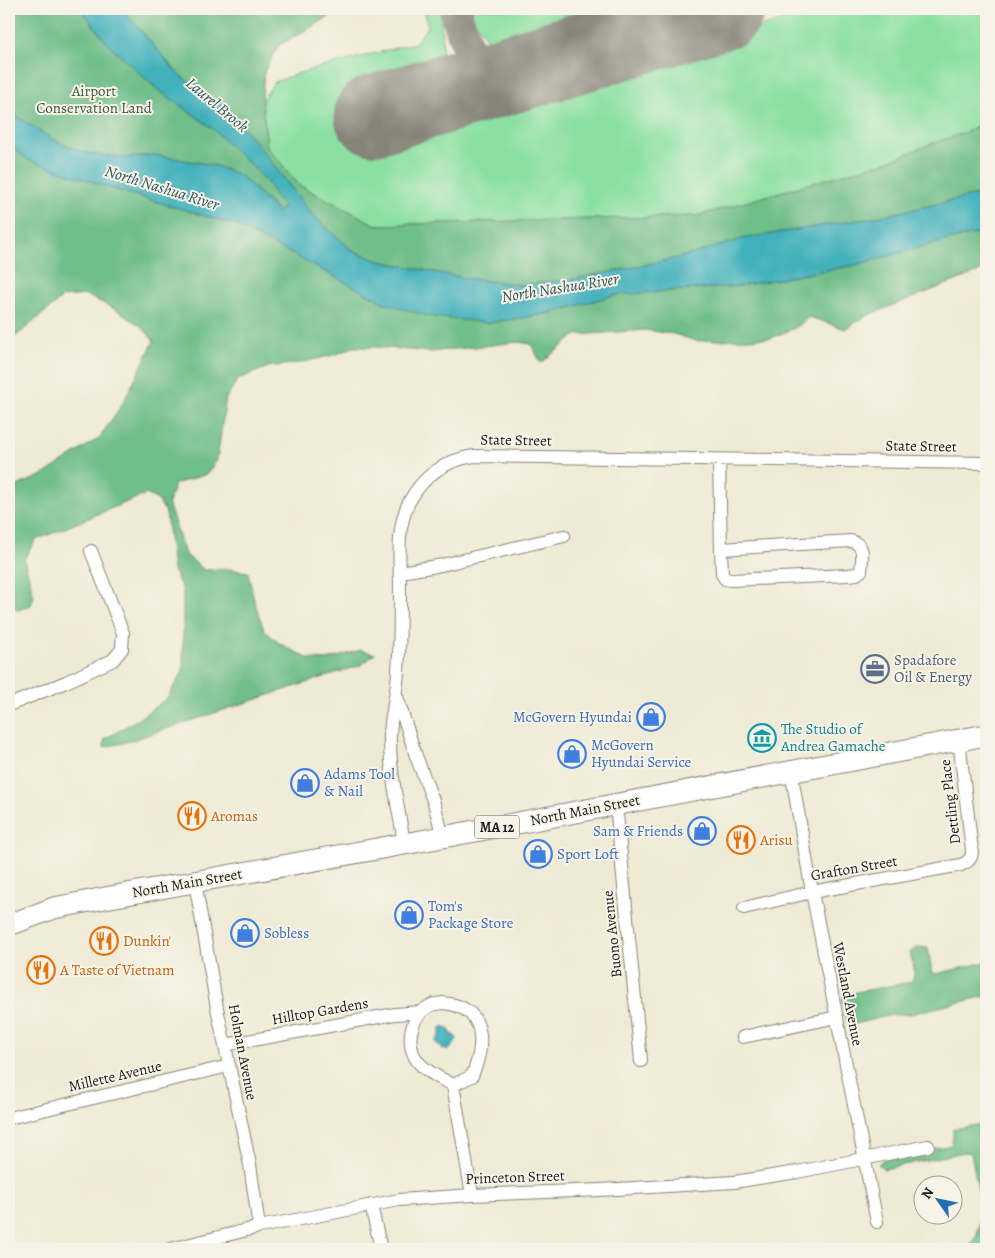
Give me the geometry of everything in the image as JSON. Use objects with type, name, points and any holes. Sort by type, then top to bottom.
[{"type":"highway","name":"North Main Street","points":[[9,925],[54,908],[986,735]]},
{"type":"street","name":"State Street","points":[[404,844],[392,764],[390,735],[396,694],[399,650],[400,540],[409,502],[428,477],[443,466],[459,458],[474,456],[986,463]]},
{"type":"street","points":[[719,460],[721,549],[722,574],[725,579],[848,575],[857,574],[861,571],[862,549],[858,543],[851,541],[721,549]]},
{"type":"street","points":[[400,572],[437,566],[564,536]]},
{"type":"street","points":[[9,705],[66,682],[113,660],[122,649],[123,633],[91,551]]},
{"type":"street","points":[[396,694],[406,730],[434,803],[442,837]]},
{"type":"street","name":"Dettling Place","points":[[959,740],[972,850],[970,859]]},
{"type":"street","name":"Westland Avenue","points":[[791,771],[812,892],[876,1222]]},
{"type":"street","name":"Buono Avenue","points":[[616,804],[641,1062]]},
{"type":"street","name":"Grafton Street","points":[[744,908],[812,892],[961,865],[970,859]]},
{"type":"street","name":"Holman Avenue","points":[[195,882],[229,1066],[250,1165],[259,1228]]},
{"type":"street","points":[[453,1085],[472,1076],[481,1046],[478,1025],[473,1015],[453,1004],[442,1003],[430,1006],[421,1012],[414,1022],[410,1033],[410,1044],[413,1055],[424,1068],[453,1085],[472,1194]]},
{"type":"street","name":"Hilltop Gardens","points":[[225,1045],[395,1014],[421,1012]]},
{"type":"street","points":[[743,1037],[837,1017]]},
{"type":"street","name":"Millette Avenue","points":[[9,1118],[229,1066]]},
{"type":"street","name":"Princeton Street","points":[[171,1249],[223,1243],[259,1228],[399,1200],[472,1194],[717,1184],[797,1172],[928,1146]]},
{"type":"street","points":[[371,1205],[381,1249]]},
{"type":"green space","name":"Airport Conservation Land","points":[[9,9],[81,9],[107,43],[157,89],[211,127],[265,179],[283,206],[279,212],[240,175],[213,165],[154,155],[124,158],[85,153],[53,140],[9,111]]},
{"type":"green space","points":[[122,9],[343,9],[278,46],[264,72],[262,101],[267,147],[299,185],[376,225],[697,216],[889,161],[966,132],[986,121],[986,193],[878,217],[746,238],[678,258],[575,279],[523,285],[464,278],[379,261],[352,250],[309,211],[227,108],[179,75]]},
{"type":"green space","points":[[424,9],[441,9],[443,66],[363,91],[381,142],[819,9],[986,9],[986,121],[966,132],[889,161],[697,216],[376,225],[299,185],[267,147],[262,101],[274,82],[303,72],[415,43],[428,27]]},
{"type":"green space","points":[[472,9],[629,9],[494,50],[472,17]]},
{"type":"green space","points":[[9,144],[28,160],[117,190],[236,225],[385,303],[488,323],[551,313],[614,295],[740,286],[855,265],[947,240],[986,232],[986,269],[866,316],[845,329],[809,317],[797,327],[771,338],[696,341],[674,334],[645,330],[576,335],[541,363],[531,344],[518,342],[430,352],[377,347],[353,347],[337,354],[300,363],[268,367],[238,379],[226,398],[217,460],[207,474],[175,484],[168,503],[185,554],[204,570],[229,569],[248,572],[254,600],[264,630],[279,643],[309,659],[327,660],[361,650],[375,654],[361,665],[123,743],[104,747],[105,739],[140,718],[167,698],[183,671],[183,591],[173,570],[166,513],[158,500],[146,494],[36,540],[24,559],[34,596],[31,605],[18,610],[9,606],[9,489],[41,476],[99,438],[123,403],[154,341],[142,327],[117,310],[86,295],[63,297],[9,342]]},
{"type":"green space","points":[[919,947],[928,948],[932,972],[936,974],[986,962],[986,996],[910,1014],[891,1015],[851,1025],[847,1022],[842,998],[856,992],[911,982],[914,971],[909,952]]},
{"type":"green space","points":[[986,1123],[986,1249],[967,1249],[976,1238],[982,1211],[971,1153],[965,1152],[884,1169],[878,1164],[884,1159],[951,1145],[953,1129]]},
{"type":"water","points":[[81,9],[122,9],[179,75],[227,108],[309,211],[352,250],[379,261],[464,278],[523,285],[575,279],[678,258],[746,238],[878,217],[986,193],[986,232],[947,240],[855,265],[740,286],[614,295],[551,313],[488,323],[427,316],[385,303],[236,225],[117,190],[28,160],[9,144],[9,111],[53,140],[85,153],[124,158],[154,155],[213,165],[240,175],[278,212],[283,207],[265,179],[211,127],[157,89],[107,43]]},
{"type":"water","points":[[443,1026],[448,1028],[457,1038],[449,1050],[445,1050],[435,1042]]},
{"type":"taxiway","points":[[455,9],[479,84]]},
{"type":"runway","points":[[374,115],[724,9]]},
{"type":"place","name":"Spadafore Oil & Energy","points":[[875,669]]},
{"type":"place","name":"McGovern Hyundai","points":[[651,717]]},
{"type":"place","name":"The Studio of Andrea Gamache","points":[[762,738]]},
{"type":"place","name":"McGovern Hyundai Service","points":[[572,754]]},
{"type":"place","name":"Adams Tool & Nail","points":[[305,783]]},
{"type":"place","name":"Aromas","points":[[192,816]]},
{"type":"place","name":"Sam & Friends","points":[[702,831]]},
{"type":"place","name":"Arisu","points":[[741,840]]},
{"type":"place","name":"Sport Loft","points":[[538,854]]},
{"type":"place","name":"Tom's Package Store","points":[[409,915]]},
{"type":"place","name":"Sobless","points":[[245,933]]},
{"type":"place","name":"Dunkin'","points":[[104,941]]},
{"type":"place","name":"A Taste of Vietnam","points":[[41,970]]},
{"type":"water label","name":"Laurel Brook","points":[[217,105]]},
{"type":"water label","name":"North Nashua River","points":[[162,188]]},
{"type":"water label","name":"North Nashua River","points":[[560,288]]}]
